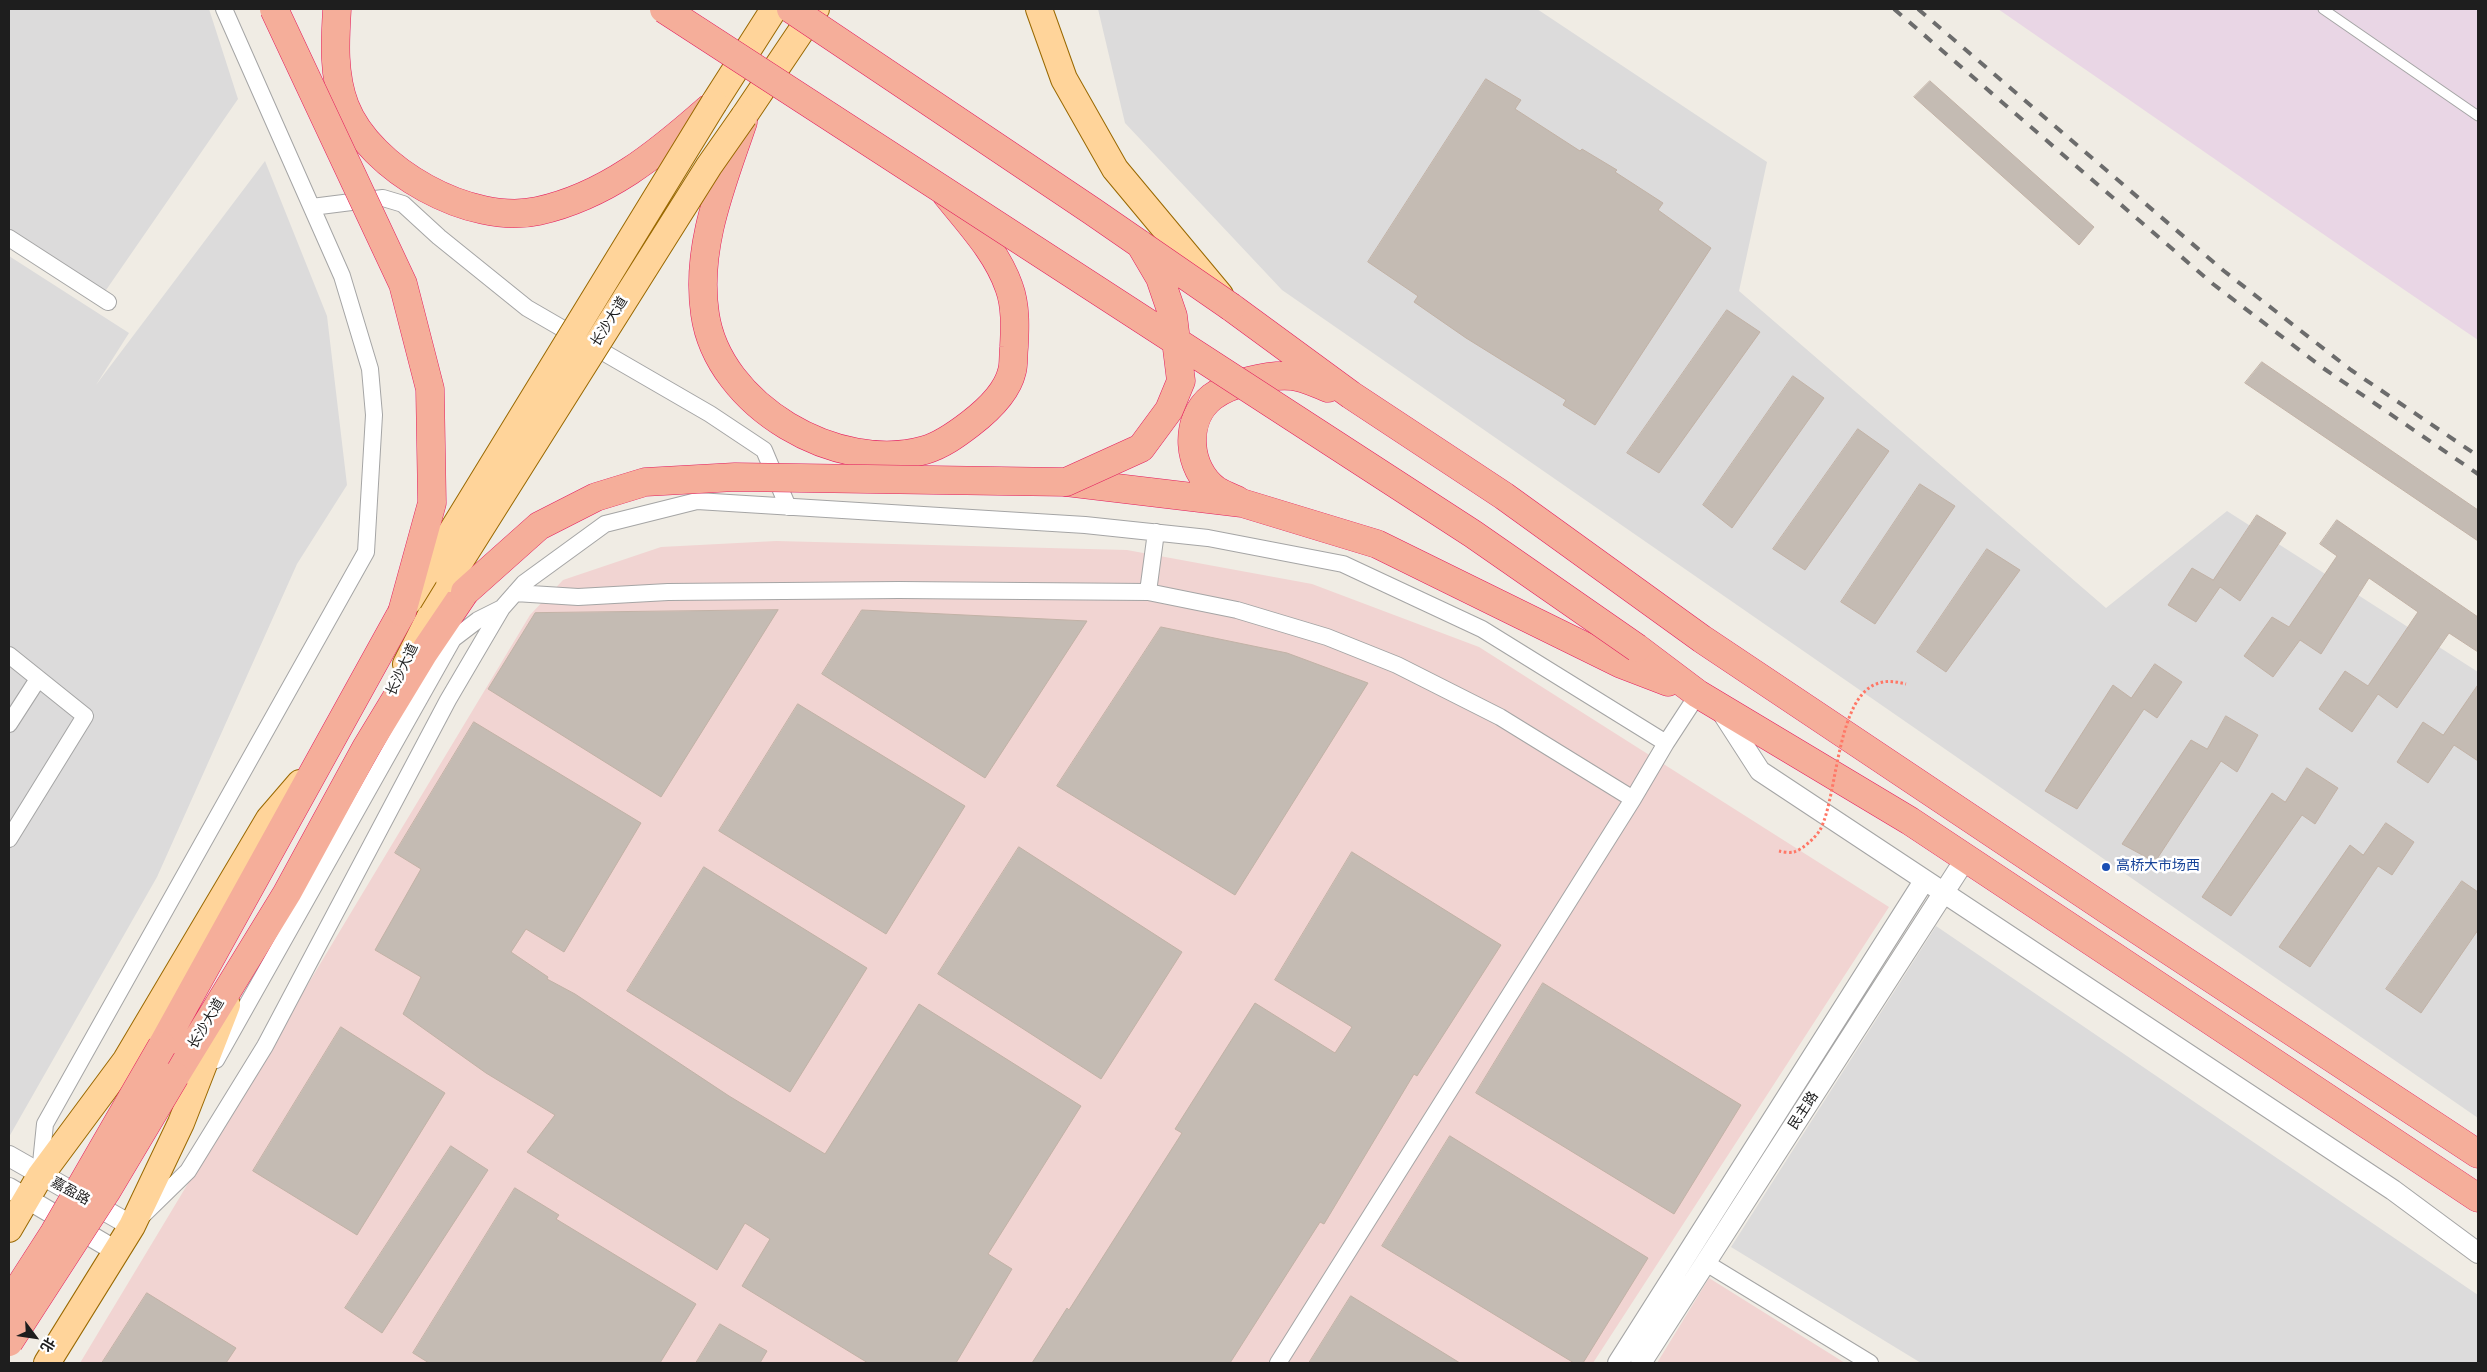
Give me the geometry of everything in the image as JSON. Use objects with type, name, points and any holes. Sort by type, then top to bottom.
[{"type":"highway","name":"长沙大道","points":[[9,1303],[54,1233],[162,1046],[402,612],[432,503],[430,389],[403,284],[274,9]]},
{"type":"highway","points":[[337,9],[335,42],[337,81],[345,107],[367,143],[396,168],[442,198],[495,213],[537,212],[584,197],[623,177],[660,151],[714,103]]},
{"type":"highway","points":[[664,9],[1473,534],[1629,656]]},
{"type":"highway","points":[[791,9],[1140,244],[1231,307],[1351,395],[1504,496],[1702,639],[2123,921],[2478,1154]]},
{"type":"highway","points":[[744,116],[708,226],[703,272],[705,315],[717,354],[738,386],[770,414],[801,434],[835,447],[852,453],[887,454],[925,450],[953,437],[992,408],[1012,372],[1016,326],[1010,288],[994,255],[940,188]]},
{"type":"highway","points":[[1066,482],[1141,448],[1169,410],[1181,381],[1173,316],[1160,278],[1140,244]]},
{"type":"highway","points":[[1351,395],[1292,376],[1264,377],[1237,385],[1212,397],[1196,417],[1192,455],[1201,474],[1216,490],[1242,503],[1377,544],[1629,656],[1708,699],[1910,821],[2478,1198]]},
{"type":"highway","name":"长沙大道","points":[[9,1342],[106,1192],[287,894],[366,748],[423,654],[457,585],[539,526],[596,497],[645,482],[735,476],[1066,482],[1242,503]]},
{"type":"main road","points":[[402,612],[714,103],[774,9]]},
{"type":"main road","name":"长沙大道","points":[[457,585],[704,174],[816,9]]},
{"type":"main road","points":[[1039,9],[1064,79],[1115,169],[1231,307]]},
{"type":"main road","points":[[9,1230],[18,1194],[40,1176],[126,1060],[268,820],[317,764]]},
{"type":"main road","points":[[47,1363],[132,1226],[181,1123],[242,968]]},
{"type":"street","points":[[40,1176],[45,1124],[366,552],[374,415],[370,369],[342,276],[224,9]]},
{"type":"street","points":[[312,207],[383,198],[403,204],[439,237],[527,308],[710,414],[764,450],[788,507]]},
{"type":"street","points":[[9,238],[108,302]]},
{"type":"street","points":[[132,1226],[188,1171],[265,1046],[448,700],[502,608],[524,583],[605,524],[697,501],[1085,525],[1208,538],[1343,564],[1482,629],[1666,743]]},
{"type":"street","points":[[1148,592],[1156,532]]},
{"type":"street","points":[[516,593],[578,597],[668,592],[880,590],[1148,592],[1237,610],[1327,637],[1397,665],[1500,717],[1633,799]]},
{"type":"street","points":[[181,1123],[453,639],[478,620],[502,608]]},
{"type":"street","points":[[9,655],[85,716],[9,839]]},
{"type":"street","points":[[9,724],[38,678]]},
{"type":"street","points":[[1278,1363],[1633,799],[1666,743],[1708,699],[1760,771],[1943,894],[2393,1190],[2478,1253]]},
{"type":"street","points":[[256,944],[378,774]]},
{"type":"street","name":"民主路","points":[[1641,1363],[1966,858]]},
{"type":"street","name":"民主路","points":[[1618,1363],[1924,881]]},
{"type":"street","name":"嘉盈路","points":[[9,1156],[40,1176],[132,1226]]},
{"type":"street","name":"嘉盈路","points":[[18,1194],[116,1251]]},
{"type":"street","points":[[1706,1263],[1870,1363]]},
{"type":"lane","points":[[2323,9],[2478,116]]},
{"type":"path","points":[[1779,851],[1793,852],[1809,842],[1820,830],[1841,744],[1857,700],[1878,683],[1906,684]]},
{"type":"shaded area","points":[[9,9],[209,9],[238,99],[104,293],[9,229]]},
{"type":"shaded area","points":[[1098,9],[1537,9],[1767,162],[1739,291],[2106,608],[2227,511],[2478,672],[2478,1118],[1282,290],[1125,123]]},
{"type":"shaded area","points":[[1998,9],[2478,9],[2478,340],[2365,263]]},
{"type":"shaded area","points":[[265,161],[327,316],[347,485],[297,564],[157,877],[9,1137],[9,256],[129,333],[96,385]]},
{"type":"shaded area","points":[[776,541],[1127,550],[1312,584],[1479,647],[1889,907],[1593,1363],[80,1363],[530,615],[563,580],[661,547]]},
{"type":"shaded area","points":[[1936,926],[2478,1295],[2478,1363],[1921,1363],[1731,1247]]},
{"type":"shaded area","points":[[1709,1278],[1845,1363],[1657,1363]]},
{"type":"building","points":[[1486,79],[1521,100],[1515,109],[1580,151],[1582,149],[1617,170],[1615,172],[1663,203],[1658,210],[1711,248],[1595,425],[1563,405],[1566,400],[1466,338],[1414,302],[1418,296],[1368,262]]},
{"type":"building","points":[[1930,81],[2094,227],[2079,245],[1914,97]]},
{"type":"building","points":[[1727,310],[1760,332],[1659,473],[1627,453]]},
{"type":"building","points":[[2262,362],[2478,510],[2478,541],[2245,383]]},
{"type":"building","points":[[1793,376],[1824,398],[1732,528],[1703,505]]},
{"type":"building","points":[[1858,429],[1889,451],[1805,570],[1773,549]]},
{"type":"building","points":[[1920,484],[1955,506],[1875,624],[1841,602]]},
{"type":"building","points":[[2257,515],[2286,533],[2240,601],[2220,587],[2196,622],[2168,605],[2192,568],[2213,580]]},
{"type":"building","points":[[2337,520],[2478,617],[2478,652],[2449,633],[2397,708],[2378,694],[2352,732],[2319,709],[2345,671],[2368,686],[2418,612],[2369,578],[2321,654],[2300,640],[2273,677],[2244,656],[2272,617],[2289,627],[2337,556],[2320,544]]},
{"type":"building","points":[[1987,549],[2020,570],[1946,672],[1917,652]]},
{"type":"building","points":[[778,610],[661,797],[488,689],[535,613]]},
{"type":"building","points":[[862,610],[1087,621],[985,778],[822,674]]},
{"type":"building","points":[[1161,627],[1287,653],[1368,683],[1235,895],[1057,786]]},
{"type":"building","points":[[2155,664],[2182,682],[2157,718],[2144,709],[2077,809],[2045,791],[2113,685],[2131,698]]},
{"type":"building","points":[[2478,685],[2478,761],[2454,745],[2428,783],[2397,762],[2423,722],[2443,735]]},
{"type":"building","points":[[798,704],[965,806],[886,934],[719,831]]},
{"type":"building","points":[[2226,716],[2258,735],[2237,772],[2221,761],[2155,862],[2122,844],[2191,740],[2207,749]]},
{"type":"building","points":[[474,722],[641,823],[564,952],[526,929],[511,952],[548,977],[547,979],[575,994],[729,1096],[825,1154],[919,1004],[1081,1106],[988,1254],[1012,1269],[956,1363],[868,1363],[742,1286],[770,1239],[745,1223],[717,1270],[527,1152],[555,1115],[486,1073],[403,1014],[421,977],[375,950],[421,869],[395,853]]},
{"type":"building","points":[[2307,768],[2338,788],[2315,824],[2302,815],[2231,916],[2202,897],[2272,793],[2285,802]]},
{"type":"building","points":[[2386,823],[2414,842],[2392,875],[2378,866],[2310,967],[2279,947],[2350,845],[2363,855]]},
{"type":"building","points":[[1019,847],[1182,952],[1101,1079],[938,974]]},
{"type":"building","points":[[1352,852],[1501,945],[1417,1076],[1414,1074],[1324,1224],[1320,1222],[1230,1363],[1032,1363],[1067,1308],[1069,1310],[1182,1133],[1175,1129],[1255,1003],[1335,1053],[1352,1027],[1275,980]]},
{"type":"building","points":[[704,867],[867,968],[790,1092],[627,991]]},
{"type":"building","points":[[2462,881],[2478,892],[2478,930],[2421,1013],[2386,989]]},
{"type":"building","points":[[1543,983],[1741,1105],[1674,1214],[1476,1093]]},
{"type":"building","points":[[341,1027],[445,1093],[357,1235],[253,1171]]},
{"type":"building","points":[[1450,1136],[1648,1258],[1583,1363],[1574,1363],[1382,1246]]},
{"type":"building","points":[[451,1146],[488,1170],[382,1333],[345,1308]]},
{"type":"building","points":[[515,1188],[559,1215],[556,1219],[696,1304],[660,1363],[429,1363],[413,1353]]},
{"type":"building","points":[[147,1293],[236,1348],[226,1363],[102,1363]]},
{"type":"building","points":[[1351,1296],[1460,1363],[1309,1363]]},
{"type":"building","points":[[720,1324],[767,1351],[760,1363],[696,1363]]},
{"type":"railway","points":[[1894,9],[2213,284],[2323,368],[2478,474]]},
{"type":"railway","points":[[1918,9],[2224,271],[2351,370],[2478,456]]},
{"type":"place","name":"高桥大市场西","points":[[2106,867]]}]
